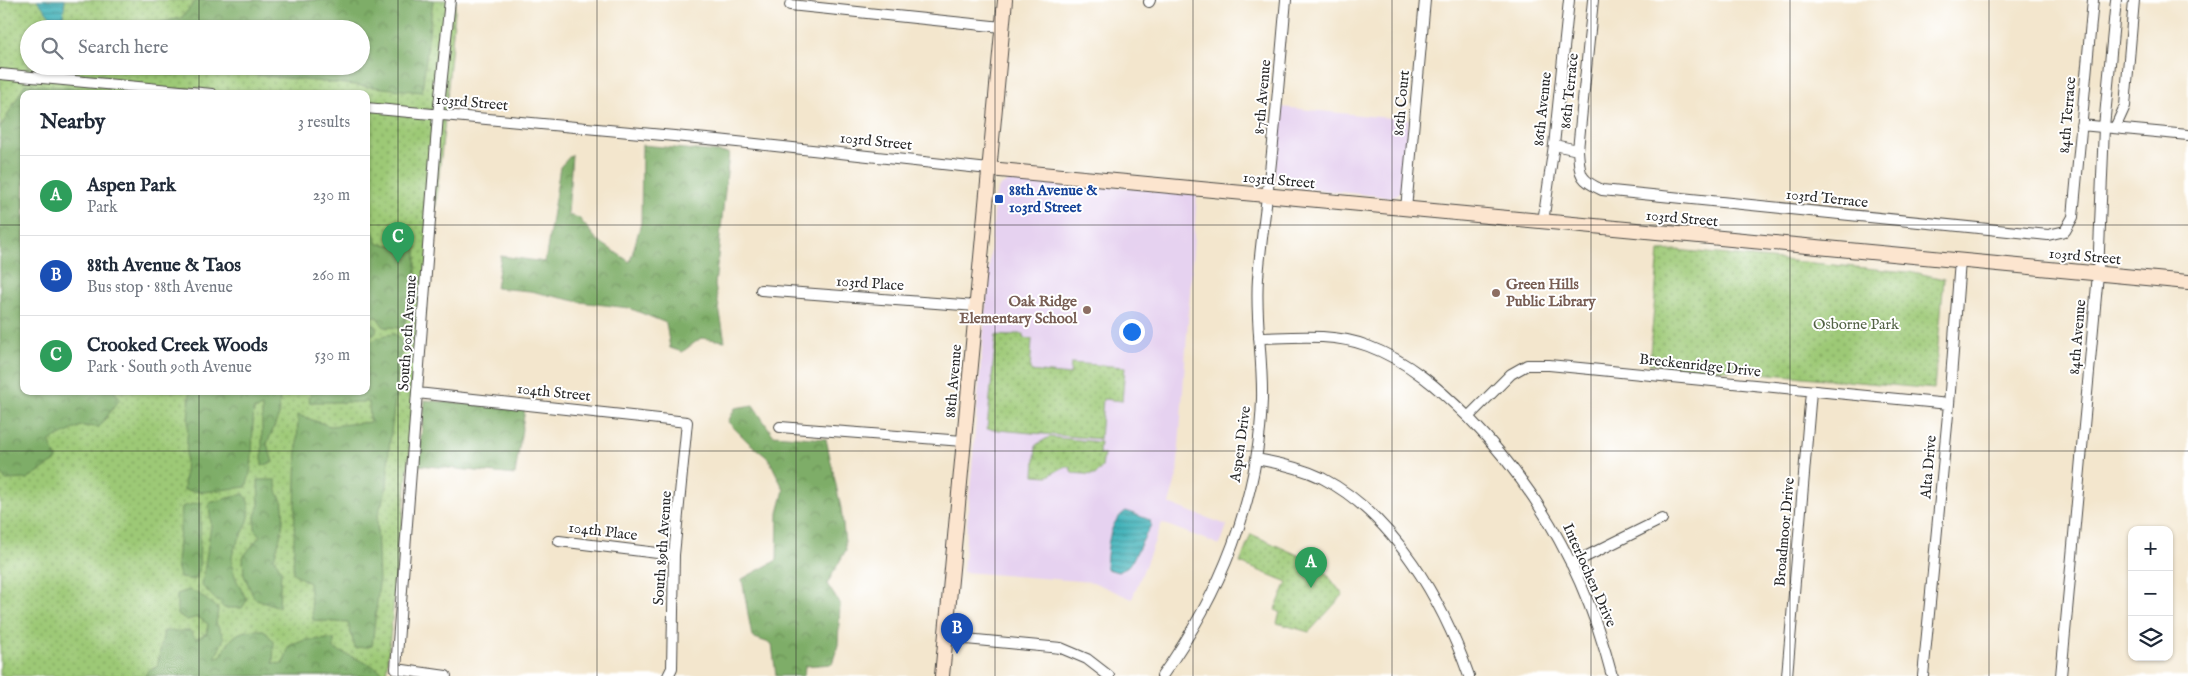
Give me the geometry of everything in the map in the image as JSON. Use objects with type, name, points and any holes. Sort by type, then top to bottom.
[{"type":"street","name":"South 90th Avenue","points":[[446,676],[396,670],[438,115],[450,0]]},
{"type":"street","name":"88th Avenue","points":[[942,676],[1005,0]]},
{"type":"street","name":"87th Avenue","points":[[1266,196],[1286,0]]},
{"type":"street","name":"86th Court","points":[[1406,209],[1425,0]]},
{"type":"street","name":"86th Avenue","points":[[1543,222],[1554,146],[1569,0]]},
{"type":"street","name":"86th Terrace","points":[[1587,183],[1580,172],[1578,150],[1593,0]]},
{"type":"street","name":"84th Terrace","points":[[2065,230],[2073,217],[2093,0]]},
{"type":"street","name":"84th Avenue","points":[[2061,676],[2110,127],[2116,0]]},
{"type":"street","name":"84th Avenue","points":[[2110,127],[2125,106],[2134,0]]},
{"type":"street","points":[[790,5],[1002,27]]},
{"type":"street","points":[[0,74],[170,90]]},
{"type":"street","name":"103rd Street","points":[[370,108],[718,140],[1266,196],[2188,282]]},
{"type":"street","points":[[2081,126],[2188,135]]},
{"type":"street","points":[[1554,146],[1578,150]]},
{"type":"street","name":"103rd Terrace","points":[[1587,183],[1602,190],[2048,235],[2065,230]]},
{"type":"street","name":"Aspen Drive","points":[[1162,676],[1200,619],[1224,568],[1240,524],[1256,459],[1262,397],[1257,290],[1266,196]]},
{"type":"street","name":"Alta Drive","points":[[1922,676],[1949,404],[1960,261]]},
{"type":"street","name":"103rd Place","points":[[762,290],[976,306]]},
{"type":"street","name":"Interlochen Drive","points":[[1259,338],[1324,337],[1368,346],[1406,364],[1426,378],[1468,417],[1490,440],[1532,493],[1571,564],[1599,629],[1612,676]]},
{"type":"street","name":"Breckenridge Drive","points":[[1468,417],[1510,374],[1527,365],[1549,365],[1949,404]]},
{"type":"street","name":"Broadmoor Drive","points":[[1787,676],[1811,391]]},
{"type":"street","name":"104th Street","points":[[417,393],[687,422]]},
{"type":"street","name":"South 89th Avenue","points":[[668,676],[672,668],[674,555],[687,422]]},
{"type":"street","points":[[780,427],[964,441]]},
{"type":"street","points":[[1256,459],[1289,466],[1322,478],[1369,511],[1423,578],[1448,625],[1469,676]]},
{"type":"street","points":[[1571,564],[1662,519]]},
{"type":"street","name":"104th Place","points":[[559,541],[674,555]]},
{"type":"street","points":[[945,638],[1061,648],[1087,659],[1109,676]]},
{"type":"shaded area","points":[[1281,107],[1409,120],[1403,184],[1400,191],[1395,196],[1388,197],[1283,186],[1277,181],[1275,173]]},
{"type":"shaded area","name":"Oak Ridge Elementary School","points":[[1013,179],[1197,194],[1177,475],[1169,504],[1227,525],[1220,545],[1162,523],[1132,599],[1093,582],[963,572],[995,199],[1000,186]]},
{"type":"green space","points":[[0,0],[456,0],[386,676],[0,676]]},
{"type":"green space","points":[[197,0],[433,0],[422,92],[257,75],[370,75],[370,20],[171,20],[181,18]]},
{"type":"green space","points":[[25,84],[92,90],[22,90]]},
{"type":"green space","points":[[20,93],[20,395],[117,395],[120,399],[99,427],[81,426],[49,441],[57,460],[27,479],[5,480],[0,471],[0,125],[2,125]]},
{"type":"green space","points":[[642,145],[729,153],[715,285],[725,341],[701,338],[682,352],[670,348],[666,323],[629,308],[580,302],[530,291],[496,288],[501,256],[545,262],[560,167],[572,154],[568,215],[579,218],[597,240],[630,262],[641,223]]},
{"type":"green space","points":[[370,224],[378,244],[416,247],[416,299],[409,299],[404,328],[384,327],[377,317],[370,317]]},
{"type":"green space","name":"Osborne Park","points":[[1676,250],[1918,273],[1944,279],[1934,389],[1649,364],[1659,251]]},
{"type":"green space","points":[[370,324],[376,326],[376,333],[370,335]]},
{"type":"green space","points":[[395,334],[402,343],[389,449],[387,486],[377,518],[379,584],[372,646],[355,648],[348,623],[313,620],[309,583],[293,573],[298,415],[330,426],[370,422],[369,402],[309,402],[310,395],[370,395],[370,342],[386,335]]},
{"type":"green space","points":[[1023,334],[1023,338],[1032,339],[1030,371],[1070,375],[1071,363],[1125,367],[1122,401],[1103,399],[1100,439],[987,429],[996,335],[1010,336]]},
{"type":"green space","points":[[190,395],[280,395],[279,415],[267,444],[273,462],[262,466],[262,407],[254,410],[251,469],[246,487],[203,492],[184,490]]},
{"type":"green space","points":[[425,400],[525,409],[515,475],[418,465]]},
{"type":"green space","points":[[753,405],[773,435],[826,439],[841,508],[846,550],[827,584],[840,604],[838,645],[832,664],[805,666],[804,676],[776,676],[772,644],[752,637],[742,579],[777,560],[778,513],[784,490],[769,459],[728,422],[735,408]]},
{"type":"green space","points":[[1049,437],[1100,442],[1099,454],[1104,454],[1102,467],[1095,475],[1072,473],[1070,467],[1064,467],[1048,476],[1034,475],[1036,445]]},
{"type":"green space","points":[[258,480],[276,480],[283,506],[280,539],[274,558],[281,570],[279,607],[254,598],[244,575],[243,557],[260,536],[255,530],[255,516],[259,505]]},
{"type":"green space","points":[[244,494],[249,504],[250,513],[233,553],[232,565],[239,586],[247,600],[242,608],[224,608],[202,586],[211,525],[209,503]]},
{"type":"green space","points":[[201,502],[199,571],[195,580],[180,578],[177,564],[182,507]]},
{"type":"green space","points":[[1251,534],[1320,565],[1343,595],[1309,632],[1277,623],[1280,612],[1275,610],[1287,582],[1240,563]]},
{"type":"green space","points":[[189,590],[199,594],[218,609],[216,623],[224,638],[215,658],[222,655],[230,641],[238,634],[264,630],[274,642],[273,663],[283,664],[289,646],[305,640],[334,639],[334,649],[371,665],[389,676],[145,676],[148,670],[157,667],[164,631],[190,631],[196,639],[207,633],[208,624],[198,617],[187,620],[177,614],[177,594]]},
{"type":"water","points":[[37,0],[65,0],[63,16],[60,18],[51,17]]},
{"type":"water","points":[[1126,511],[1150,520],[1151,525],[1130,565],[1118,572],[1107,569],[1107,551],[1112,528]]},
{"type":"place","name":"88th Avenue & 103rd Street","points":[[999,199]]},
{"type":"place","name":"Crooked Creek Woods","points":[[398,263]]},
{"type":"place","name":"Green Hills Public Library","points":[[1496,293]]},
{"type":"place","name":"Oak Ridge Elementary School","points":[[1087,310]]},
{"type":"place","name":"Aspen Park","points":[[1311,588]]},
{"type":"place","name":"88th Avenue & Taos","points":[[957,654]]}]
